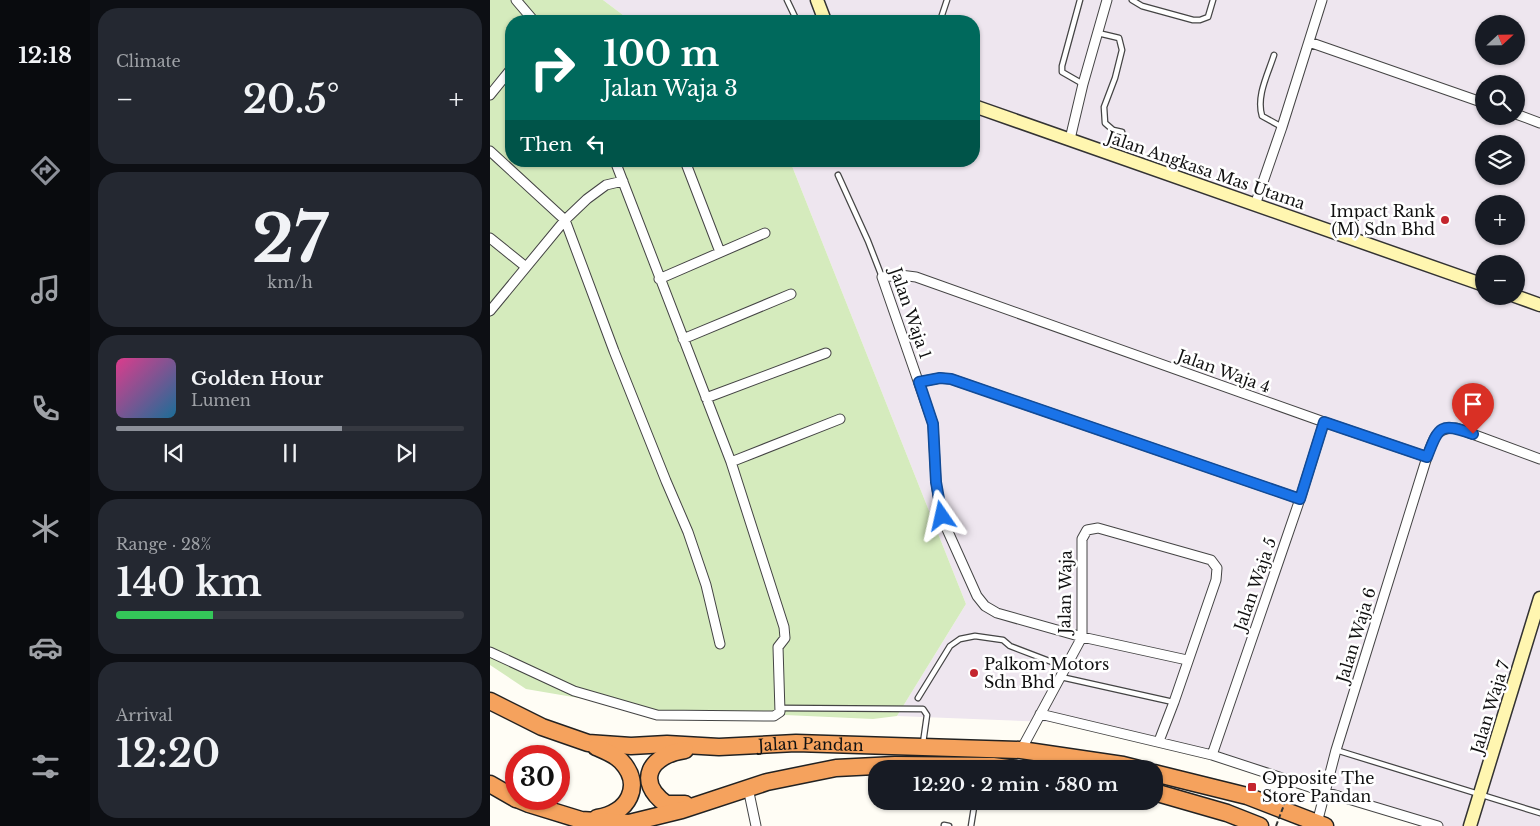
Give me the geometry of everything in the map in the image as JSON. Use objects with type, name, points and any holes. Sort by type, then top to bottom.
[{"type":"highway","name":"Jalan Pandan","points":[[490,701],[542,727],[588,743],[631,746],[676,744],[718,747],[796,743],[1021,750],[1090,760]]},
{"type":"highway","points":[[581,820],[608,816],[621,809],[628,802],[631,788],[629,772],[619,759],[588,743]]},
{"type":"highway","points":[[712,800],[676,805],[666,804],[656,795],[650,782],[650,775],[655,762],[664,755],[718,747]]},
{"type":"highway","name":"Jalan Pandan","points":[[547,810],[581,820],[622,823],[639,822],[767,782],[836,768],[868,766]]},
{"type":"highway","points":[[1163,775],[1247,796],[1321,824]]},
{"type":"highway","name":"Jalan Pandan","points":[[490,784],[505,793]]},
{"type":"highway","points":[[1163,795],[1226,813],[1260,826]]},
{"type":"street","points":[[516,0],[529,15]]},
{"type":"street","points":[[817,0],[823,15]]},
{"type":"street","points":[[1070,139],[1082,84],[1107,0]]},
{"type":"street","points":[[1255,205],[1322,0]]},
{"type":"street","points":[[1308,42],[1475,100]]},
{"type":"street","points":[[490,95],[505,76]]},
{"type":"street","name":"Jalan Angkasa Mas Utama","points":[[980,108],[1475,282]]},
{"type":"street","points":[[1525,117],[1540,123]]},
{"type":"street","points":[[490,150],[505,159]]},
{"type":"street","points":[[516,167],[565,220],[614,351],[688,532],[706,585],[720,644]]},
{"type":"street","points":[[490,652],[574,691],[657,715],[774,716],[780,712],[778,647],[785,638],[784,627],[731,462],[617,167]]},
{"type":"street","points":[[688,167],[720,252]]},
{"type":"street","points":[[490,311],[565,220],[587,199],[606,185],[623,181]]},
{"type":"street","points":[[659,279],[765,233]]},
{"type":"street","points":[[490,238],[526,267]]},
{"type":"street","name":"Jalan Waja 4","points":[[882,277],[900,275],[916,277],[1427,457]]},
{"type":"street","name":"Jalan Waja 1","points":[[882,277],[933,424],[936,482],[942,516],[977,596],[986,606],[997,613],[1082,637],[1187,660]]},
{"type":"street","points":[[683,339],[791,294]]},
{"type":"street","points":[[1525,300],[1540,305]]},
{"type":"street","points":[[706,398],[826,353]]},
{"type":"street","points":[[919,382],[940,378],[951,379],[1300,499]]},
{"type":"street","points":[[731,462],[840,419]]},
{"type":"street","name":"Jalan Waja 5","points":[[1212,755],[1300,499],[1324,422]]},
{"type":"street","points":[[1427,457],[1436,434],[1445,428],[1456,428],[1540,459]]},
{"type":"street","name":"Jalan Waja 6","points":[[1321,824],[1325,792],[1336,750],[1427,457]]},
{"type":"street","name":"Jalan Waja","points":[[1021,750],[1082,637],[1082,539],[1087,530],[1098,528],[1211,560],[1217,568],[1216,580],[1187,660]]},
{"type":"street","name":"Jalan Waja 7","points":[[1470,826],[1540,598]]},
{"type":"street","points":[[1159,741],[1187,660]]},
{"type":"street","points":[[1040,714],[1212,755],[1438,826]]},
{"type":"street","points":[[748,788],[756,826]]},
{"type":"lane","points":[[787,0],[794,15]]},
{"type":"lane","points":[[942,15],[947,0]]},
{"type":"lane","points":[[1080,0],[1062,72],[1082,84]]},
{"type":"lane","points":[[1132,0],[1142,6],[1193,20],[1208,17],[1213,0]]},
{"type":"lane","points":[[1098,33],[1119,38],[1122,50],[1115,78],[1104,107],[1105,123],[1113,130],[1122,132]]},
{"type":"lane","points":[[1274,55],[1264,85],[1260,106],[1262,116],[1282,127]]},
{"type":"lane","name":"Jalan Waja 1","points":[[838,175],[882,277]]},
{"type":"lane","points":[[918,698],[950,646],[960,639],[975,636],[1004,640],[1010,646],[1066,667]]},
{"type":"lane","points":[[1060,676],[1174,702]]},
{"type":"lane","points":[[781,708],[923,709],[927,715],[922,747]]},
{"type":"lane","points":[[1336,750],[1540,813]]},
{"type":"lane","points":[[971,826],[974,810]]},
{"type":"path","points":[[1276,826],[1287,797]]},
{"type":"shaded area","points":[[603,0],[1540,0],[1540,826],[1441,826],[1179,749],[1051,722],[897,716],[966,604],[792,167],[980,167],[980,15],[623,15]]},
{"type":"green space","points":[[490,0],[603,0],[623,15],[505,15],[505,167],[792,167],[966,604],[897,716],[873,719],[655,711],[526,689],[490,665]]},
{"type":"place","name":"Impact Rank (M) Sdn Bhd","points":[[1445,220]]},
{"type":"place","name":"Palkom Motors Sdn Bhd","points":[[974,673]]},
{"type":"place","name":"Opposite The Store Pandan","points":[[1252,787]]},
{"type":"route","points":[[942,516],[936,482],[936,452],[933,424],[919,382],[940,378],[951,379],[1300,499],[1324,422],[1427,457],[1436,434],[1445,428],[1456,428],[1473,434]]}]
